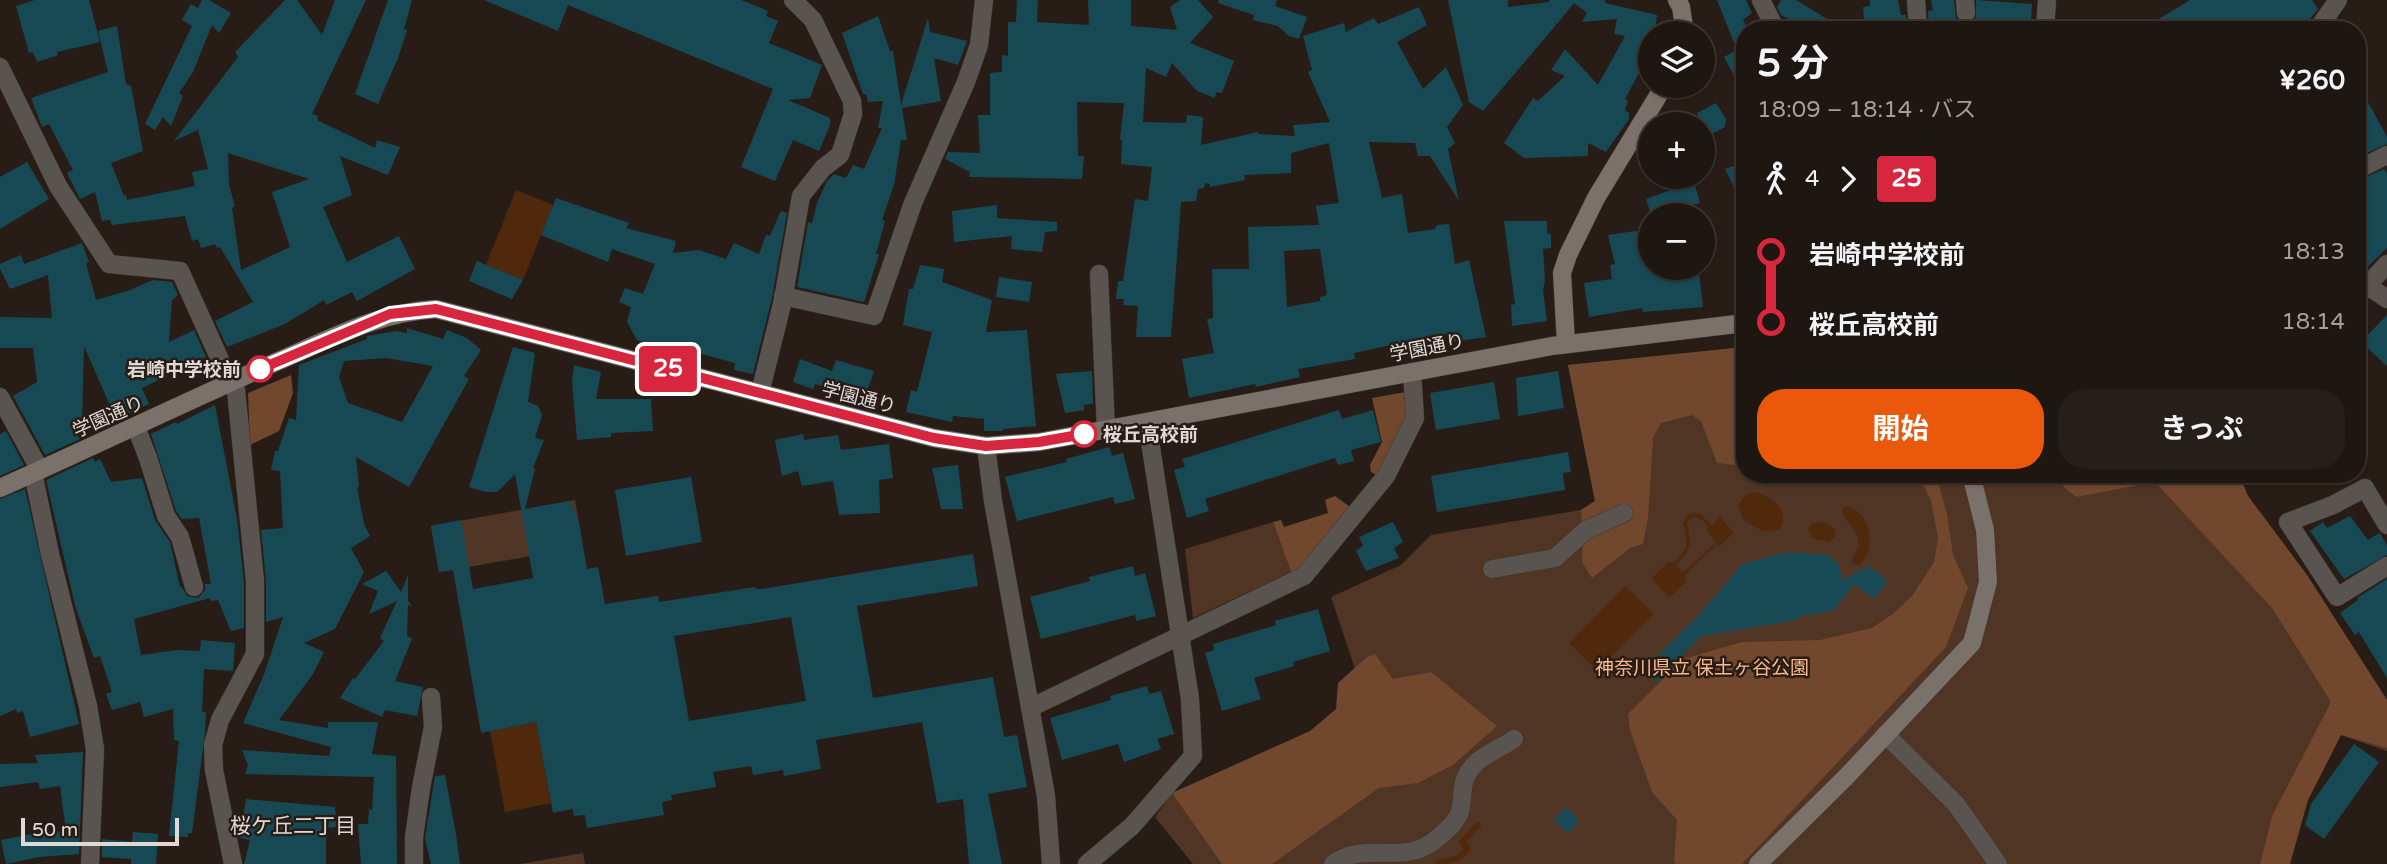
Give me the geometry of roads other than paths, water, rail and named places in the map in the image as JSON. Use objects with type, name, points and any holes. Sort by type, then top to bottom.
[{"type":"street","points":[[760,393],[783,296],[801,196],[823,168],[841,156],[853,114],[852,101],[813,20],[793,0]]},
{"type":"street","points":[[783,296],[874,316],[913,203],[966,82],[979,45],[974,28],[984,0]]},
{"type":"street","points":[[1677,0],[1683,21]]},
{"type":"street","points":[[1761,0],[1772,21]]},
{"type":"street","points":[[1916,0],[1918,21]]},
{"type":"street","points":[[2046,21],[2047,0]]},
{"type":"street","points":[[2325,21],[2342,1]]},
{"type":"street","points":[[0,66],[58,186],[109,264],[180,271],[232,381],[256,581],[256,654],[220,720],[213,745],[214,770],[233,864]]},
{"type":"street","points":[[1566,344],[1562,273],[1568,256],[1596,198],[1657,98]]},
{"type":"street","points":[[2366,166],[2387,155]]},
{"type":"street","points":[[2366,288],[2387,264]]},
{"type":"street","points":[[1099,274],[1106,430]]},
{"type":"street","points":[[2366,293],[2387,299]]},
{"type":"street","name":"学園通り","points":[[0,488],[232,381],[390,314],[436,309],[934,438],[986,446],[1039,442],[1566,344],[1736,324]]},
{"type":"street","points":[[1030,708],[1304,576],[1386,476],[1415,418],[1412,372]]},
{"type":"street","points":[[0,397],[37,472],[55,579],[88,706],[95,749],[90,864]]},
{"type":"street","points":[[1087,864],[1132,826],[1193,756],[1190,699],[1147,422]]},
{"type":"street","points":[[136,427],[166,516],[180,537],[194,587]]},
{"type":"street","points":[[986,446],[993,501],[1046,796],[1051,864]]},
{"type":"street","points":[[1758,864],[1846,777],[1972,643],[1988,582],[1985,530],[1973,483]]},
{"type":"street","points":[[2387,525],[2365,488],[2333,505],[2288,522],[2337,597],[2387,566]]},
{"type":"street","points":[[1492,569],[1555,558],[1586,530],[1625,513]]},
{"type":"street","points":[[414,864],[416,825],[433,727],[431,697]]},
{"type":"street","points":[[1885,734],[1956,804],[1998,864]]},
{"type":"street","points":[[1334,864],[1360,852],[1408,853],[1430,844],[1457,818],[1465,777],[1471,768],[1514,739]]},
{"type":"waterway","points":[[1437,864],[1458,858],[1468,849],[1462,842],[1478,825]]},
{"type":"place","name":"岩崎中学校前","points":[[260,369]]},
{"type":"place","name":"桜丘高校前","points":[[1084,434]]},
{"type":"district","name":"桜ケ丘二丁目","points":[[293,826]]},
{"type":"park label","name":"神奈川県立 保土ヶ谷公園","points":[[1702,667]]}]
